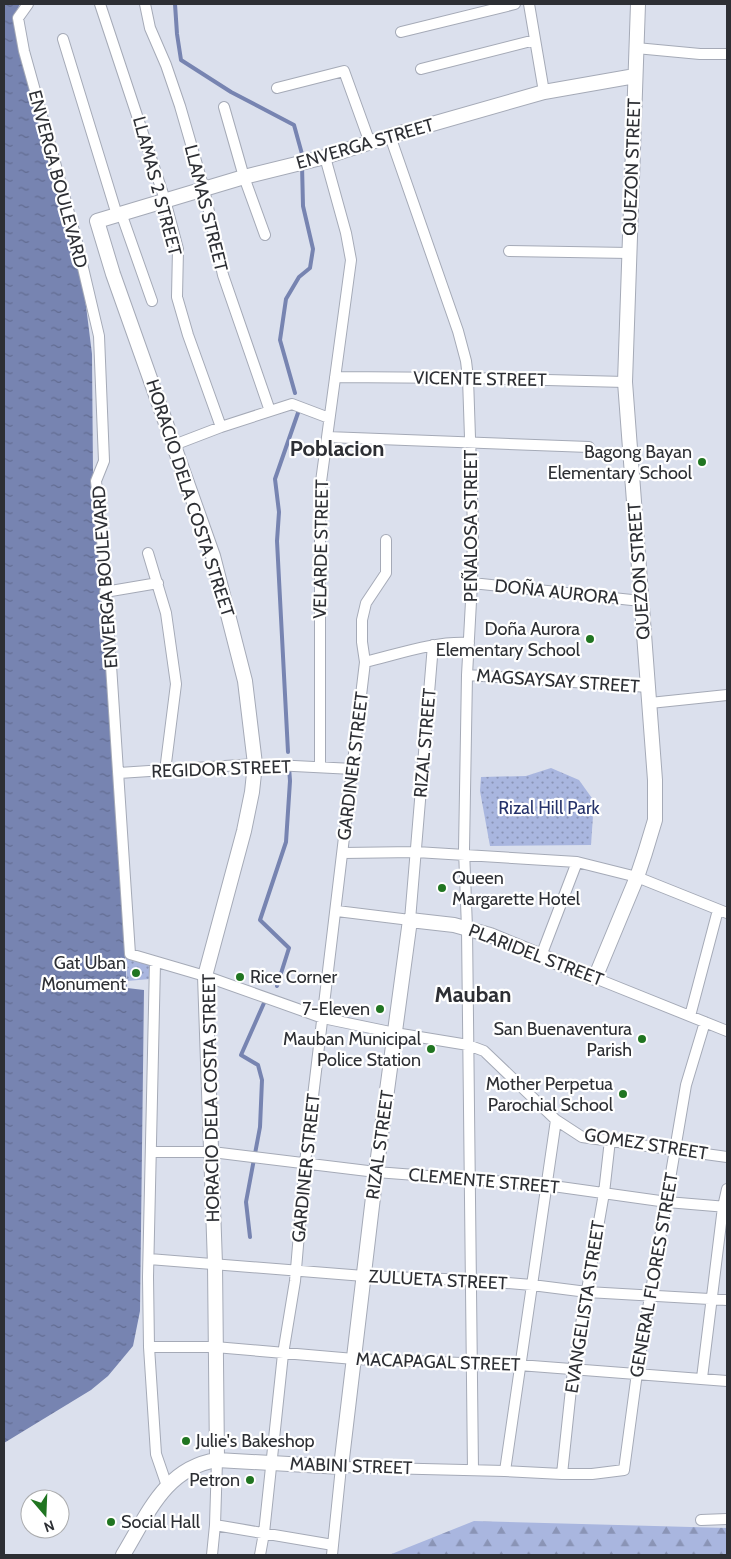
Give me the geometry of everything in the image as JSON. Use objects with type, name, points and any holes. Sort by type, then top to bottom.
[{"type":"main road","name":"QUEZON STREET","points":[[595,978],[637,876],[655,820],[655,780],[649,687],[625,382],[638,4]]},
{"type":"main road","name":"ENVERGA STREET","points":[[96,221],[244,177],[325,158],[370,142],[544,92],[636,76]]},
{"type":"main road","name":"HORACIO DELA COSTA STREET","points":[[96,221],[213,556],[245,681],[255,764],[252,792],[244,830],[205,976],[212,1152],[218,1460]]},
{"type":"main road","name":"PLARIDEL STREET","points":[[410,920],[467,928],[490,935],[595,978]]},
{"type":"main road","name":"RIZAL STREET","points":[[341,1467],[376,1172],[410,920]]},
{"type":"main road","name":"MABINI STREET","points":[[123,1555],[151,1508],[167,1486],[190,1467],[218,1460],[341,1467]]},
{"type":"street","name":"ENVERGA BOULEVARD","points":[[28,4],[18,18],[24,51],[76,238],[99,336],[104,461],[96,481],[104,559],[130,954]]},
{"type":"street","name":"LLAMAS 2 STREET","points":[[100,4],[165,200],[178,249],[177,297],[188,335],[222,427]]},
{"type":"street","name":"LLAMAS STREET","points":[[145,4],[150,28],[166,65],[180,106],[204,189],[223,275],[270,411]]},
{"type":"street","points":[[401,32],[515,4]]},
{"type":"street","points":[[529,4],[544,92]]},
{"type":"street","points":[[63,39],[119,214],[152,301]]},
{"type":"street","points":[[421,69],[535,40]]},
{"type":"street","points":[[636,48],[700,54],[727,54]]},
{"type":"street","points":[[277,88],[344,71],[370,142]]},
{"type":"street","points":[[224,107],[244,177],[265,235]]},
{"type":"street","name":"PEÑALOSA STREET","points":[[390,136],[458,331],[466,361],[468,378],[472,583],[467,675],[464,855],[467,928],[473,1470]]},
{"type":"street","name":"VELARDE STREET","points":[[320,766],[320,489],[350,260],[346,233],[325,158]]},
{"type":"street","points":[[509,251],[630,253]]},
{"type":"street","name":"VICENTE STREET","points":[[335,377],[625,382]]},
{"type":"street","points":[[174,445],[292,404],[329,418]]},
{"type":"street","points":[[327,437],[589,447]]},
{"type":"street","name":"GARDINER STREET","points":[[260,1555],[283,1354],[296,1271],[305,1163],[365,662],[362,642],[362,620],[366,603],[386,573],[386,540]]},
{"type":"street","points":[[148,553],[166,613],[176,684],[166,771]]},
{"type":"street","points":[[105,592],[158,583]]},
{"type":"street","name":"DOÑA AURORA","points":[[472,583],[641,601]]},
{"type":"street","points":[[365,662],[433,645],[469,643]]},
{"type":"street","name":"RIZAL STREET","points":[[410,920],[433,645]]},
{"type":"street","name":"MAGSAYSAY STREET","points":[[467,675],[649,687]]},
{"type":"street","points":[[650,702],[727,695]]},
{"type":"street","name":"REGIDOR STREET","points":[[119,773],[255,764],[353,769]]},
{"type":"street","points":[[343,853],[416,852],[576,862],[637,876],[723,911],[690,1016]]},
{"type":"street","points":[[541,956],[576,862]]},
{"type":"street","name":"PLARIDEL STREET","points":[[336,910],[410,920]]},
{"type":"street","name":"GOMEZ STREET","points":[[130,954],[155,963],[205,976],[323,1018],[395,1034],[468,1045],[484,1051],[556,1120],[582,1136],[727,1157]]},
{"type":"street","points":[[155,963],[148,1277],[149,1348],[156,1454],[167,1486]]},
{"type":"street","name":"PLARIDEL STREET","points":[[595,978],[727,1031]]},
{"type":"street","name":"GENERAL FLORES STREET","points":[[624,1470],[637,1373],[686,1085],[705,1022]]},
{"type":"street","points":[[505,1471],[556,1120]]},
{"type":"street","name":"EVANGELISTA STREET","points":[[562,1474],[573,1370],[604,1193],[610,1140]]},
{"type":"street","name":"CLEMENTE STREET","points":[[151,1152],[212,1152],[376,1172],[546,1185],[666,1202],[725,1207]]},
{"type":"street","points":[[702,1378],[727,1189]]},
{"type":"street","name":"ZULUETA STREET","points":[[149,1259],[364,1276],[470,1280],[587,1292],[727,1300]]},
{"type":"street","name":"MACAPAGAL STREET","points":[[149,1348],[215,1348],[354,1359],[519,1365],[727,1380]]},
{"type":"street","name":"HORACIO DELA COSTA STREET","points":[[212,1555],[218,1460]]},
{"type":"street","name":"RIZAL STREET","points":[[332,1550],[341,1467]]},
{"type":"street","name":"MABINI STREET","points":[[341,1467],[562,1474],[592,1474],[624,1470]]},
{"type":"street","points":[[701,1520],[727,1519]]},
{"type":"street","points":[[215,1525],[264,1533],[332,1550]]},
{"type":"green space","name":"Rizal Hill Park","points":[[551,768],[579,780],[594,801],[591,845],[490,846],[480,791],[481,777],[526,776]]},
{"type":"green space","points":[[126,955],[150,963],[150,979],[127,981]]},
{"type":"green space","points":[[474,1521],[727,1528],[727,1555],[389,1555]]},
{"type":"water","points":[[4,4],[20,4],[16,12],[79,265],[86,306],[92,354],[93,474],[127,988],[144,990],[140,1311],[133,1346],[108,1376],[91,1390],[4,1443]]},
{"type":"waterway","points":[[175,4],[181,60],[231,92],[294,125],[302,154]]},
{"type":"waterway","points":[[295,393],[280,340],[286,299],[299,277],[310,268],[313,249],[303,206],[302,165]]},
{"type":"waterway","points":[[288,752],[277,541],[279,512],[275,479],[299,410]]},
{"type":"waterway","points":[[277,986],[289,948],[260,920],[286,842],[290,781],[289,767]]},
{"type":"waterway","points":[[250,1237],[246,1202],[260,1127],[262,1080],[258,1065],[241,1055],[264,1003]]},
{"type":"place","name":"Bagong Bayan Elementary School","points":[[702,462]]},
{"type":"place","name":"Doña Aurora Elementary School","points":[[590,639]]},
{"type":"place","name":"Queen Margarette Hotel","points":[[442,888]]},
{"type":"place","name":"Gat Uban Monument","points":[[136,973]]},
{"type":"place","name":"Rice Corner","points":[[240,977]]},
{"type":"place","name":"7-Eleven","points":[[380,1009]]},
{"type":"place","name":"San Buenaventura Parish","points":[[642,1039]]},
{"type":"place","name":"Mauban Municipal Police Station","points":[[431,1049]]},
{"type":"place","name":"Mother Perpetua Parochial School","points":[[623,1094]]},
{"type":"place","name":"Julie's Bakeshop","points":[[186,1441]]},
{"type":"place","name":"Petron","points":[[250,1480]]},
{"type":"place","name":"Social Hall","points":[[111,1522]]},
{"type":"district","name":"Poblacion","points":[[337,448]]},
{"type":"district","name":"Mauban","points":[[473,994]]}]
